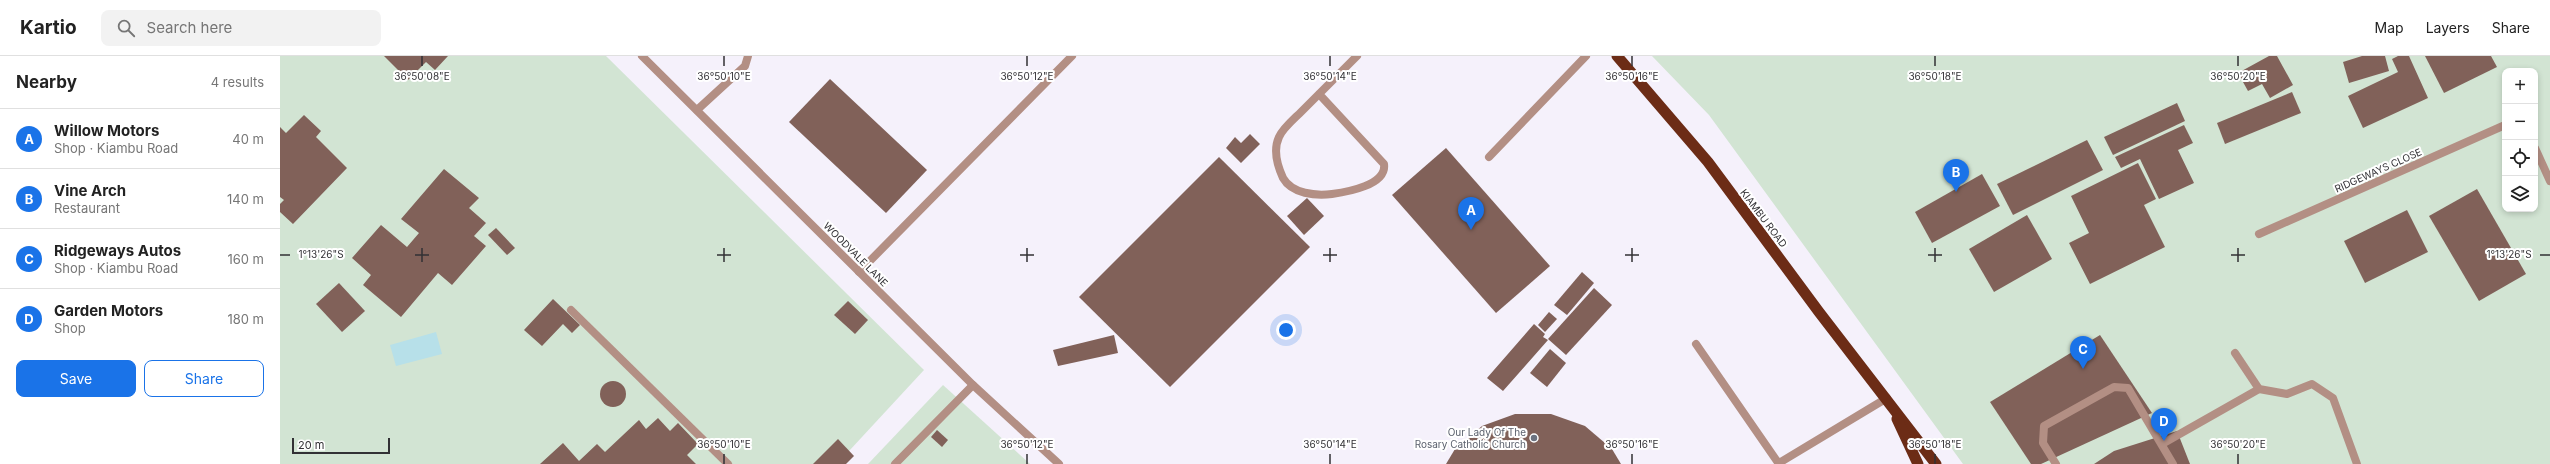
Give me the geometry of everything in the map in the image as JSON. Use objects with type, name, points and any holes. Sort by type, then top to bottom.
[{"type":"highway","name":"KIAMBU ROAD","points":[[1617,56],[1708,162],[1819,312],[1887,398],[1936,464]]},
{"type":"highway","name":"KIAMBU ROAD","points":[[1887,398],[1918,464]]},
{"type":"street","name":"WOODVALE LANE","points":[[642,56],[973,385],[1059,464]]},
{"type":"street","points":[[697,110],[744,66],[748,56]]},
{"type":"street","points":[[860,272],[1072,56]]},
{"type":"street","points":[[1319,94],[1384,164],[1385,170],[1382,175],[1356,191],[1313,196],[1295,189],[1284,180],[1276,163],[1279,137],[1319,94],[1357,56]]},
{"type":"street","points":[[1489,157],[1586,56]]},
{"type":"street","name":"RIDGEWAYS CLOSE","points":[[2259,234],[2502,126]]},
{"type":"street","points":[[2538,155],[2550,181]]},
{"type":"street","points":[[571,310],[728,464]]},
{"type":"street","points":[[1696,344],[1779,464],[1887,398]]},
{"type":"street","points":[[2235,353],[2259,389]]},
{"type":"street","points":[[2162,444],[2259,389],[2288,394],[2312,384],[2333,398],[2357,464]]},
{"type":"street","points":[[895,464],[973,385]]},
{"type":"street","points":[[2056,464],[2043,443],[2044,426],[2114,387],[2128,388],[2173,464]]},
{"type":"green space","points":[[280,56],[606,56],[924,370],[837,464],[280,464]]},
{"type":"green space","points":[[1652,56],[2550,56],[2550,464],[1963,464],[1709,115]]},
{"type":"green space","points":[[943,385],[1030,464],[868,464]]},
{"type":"water","points":[[436,332],[442,354],[396,366],[390,345]]},
{"type":"building","points":[[384,56],[448,56],[435,70],[426,62],[408,80]]},
{"type":"building","points":[[2269,56],[2277,56],[2293,85],[2270,98],[2262,84],[2248,91],[2238,73]]},
{"type":"building","points":[[2362,56],[2385,56],[2389,71],[2349,83],[2343,62]]},
{"type":"building","points":[[2398,56],[2409,56],[2428,98],[2363,128],[2348,96],[2398,72],[2392,59]]},
{"type":"building","points":[[2425,56],[2491,56],[2497,67],[2444,93]]},
{"type":"building","points":[[830,79],[927,170],[886,213],[789,122]]},
{"type":"building","points":[[2292,92],[2301,113],[2225,144],[2217,123]]},
{"type":"building","points":[[2177,103],[2185,121],[2113,155],[2104,137]]},
{"type":"building","points":[[304,115],[321,131],[316,137],[347,168],[293,224],[280,212],[280,204],[284,200],[280,197],[280,127],[286,133]]},
{"type":"building","points":[[2184,125],[2193,143],[2178,150],[2194,183],[2159,199],[2140,159],[2121,168],[2115,157]]},
{"type":"building","points":[[1250,134],[1260,144],[1241,163],[1226,148],[1235,137],[1241,143]]},
{"type":"building","points":[[2087,140],[2103,170],[2013,215],[1997,184]]},
{"type":"building","points":[[1446,148],[1550,266],[1496,313],[1392,195]]},
{"type":"building","points":[[1219,157],[1310,247],[1170,387],[1079,297]]},
{"type":"building","points":[[2138,163],[2156,199],[2144,205],[2165,247],[2090,284],[2069,243],[2089,233],[2071,196]]},
{"type":"building","points":[[444,169],[479,198],[469,208],[486,223],[474,236],[486,246],[452,285],[438,273],[401,317],[363,285],[371,275],[352,258],[381,225],[407,247],[419,233],[401,219]]},
{"type":"building","points":[[1982,174],[2000,206],[1932,243],[1915,212]]},
{"type":"building","points":[[2477,189],[2526,274],[2479,301],[2429,216]]},
{"type":"building","points":[[1307,198],[1324,216],[1304,235],[1287,216]]},
{"type":"building","points":[[2407,210],[2428,252],[2365,283],[2344,241]]},
{"type":"building","points":[[2027,215],[2052,259],[1994,292],[1969,249]]},
{"type":"building","points":[[496,228],[515,248],[507,255],[488,235]]},
{"type":"building","points":[[1582,272],[1594,283],[1567,315],[1554,305]]},
{"type":"building","points":[[339,283],[365,311],[342,332],[316,304]]},
{"type":"building","points":[[1594,288],[1612,305],[1566,355],[1548,339]]},
{"type":"building","points":[[553,299],[580,325],[572,333],[563,324],[542,346],[524,330]]},
{"type":"building","points":[[848,301],[868,320],[855,334],[834,315]]},
{"type":"building","points":[[1549,312],[1557,319],[1545,332],[1538,325]]},
{"type":"building","points":[[1534,324],[1545,334],[1543,337],[1548,340],[1503,391],[1487,378]]},
{"type":"building","points":[[1114,335],[1118,353],[1058,366],[1053,350]]},
{"type":"building","points":[[2100,335],[2152,413],[2041,464],[2031,464],[1990,402]]},
{"type":"building","points":[[1550,349],[1566,363],[1547,387],[1530,373]]},
{"type":"building","points":[[613,381],[622,385],[626,394],[622,403],[613,407],[604,403],[600,394],[604,385]]},
{"type":"building","name":"Our Lady Of The Rosary Catholic Church","points":[[1515,414],[1551,414],[1585,426],[1612,449],[1621,464],[1446,464],[1455,449],[1482,426]]},
{"type":"building","points":[[658,418],[670,431],[678,423],[698,444],[687,455],[696,464],[540,464],[563,443],[579,461],[597,444],[605,452],[639,420],[646,429]]},
{"type":"building","points":[[937,430],[948,440],[942,447],[931,437]]},
{"type":"building","points":[[2177,431],[2190,464],[2094,464],[2114,451]]},
{"type":"building","points":[[838,439],[854,456],[846,464],[813,464]]},
{"type":"place","name":"Vine Arch","points":[[1956,192]]},
{"type":"place","name":"Willow Motors","points":[[1471,230]]},
{"type":"place","name":"Ridgeways Autos","points":[[2083,369]]},
{"type":"place","name":"Our Lady Of The Rosary Catholic Church","points":[[1534,438]]},
{"type":"place","name":"Garden Motors","points":[[2164,441]]}]
